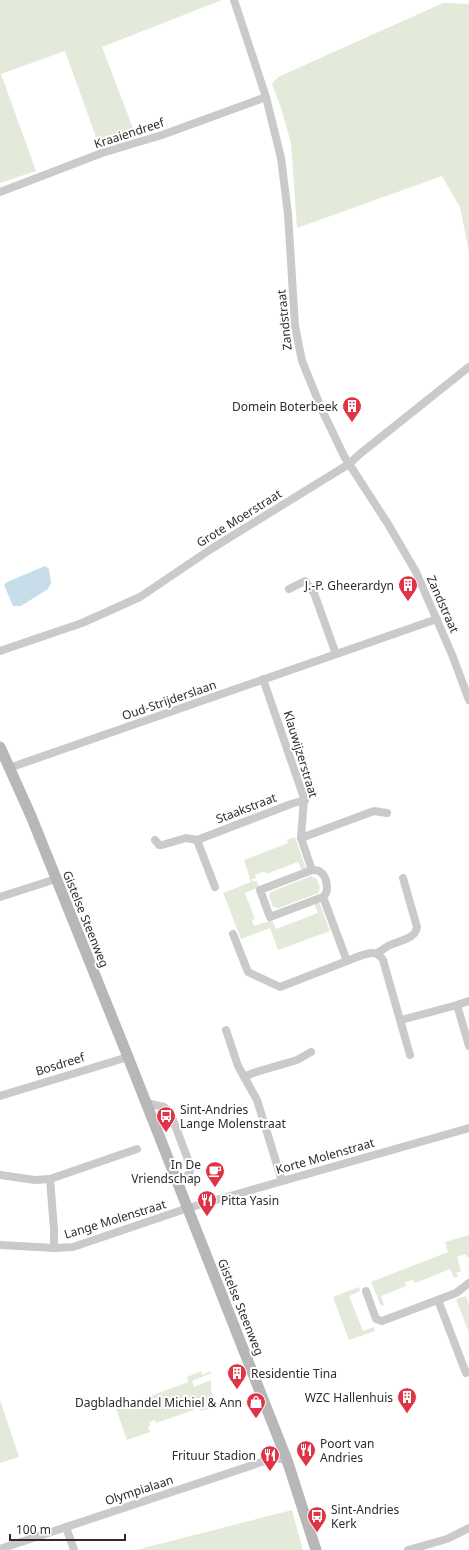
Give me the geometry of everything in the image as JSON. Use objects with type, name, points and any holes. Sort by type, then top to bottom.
[{"type":"main road","name":"Gistelse Steenweg","points":[[0,747],[31,816],[180,1187],[287,1460],[316,1550]]},
{"type":"street","name":"Zandstraat","points":[[234,0],[266,97],[276,133],[285,186],[295,326],[304,368],[316,398],[349,464],[405,552],[437,619],[453,656],[469,700]]},
{"type":"street","name":"Kraaiendreef","points":[[0,192],[102,153],[162,135],[266,97]]},
{"type":"street","name":"Grote Moerstraat","points":[[0,651],[82,623],[140,597],[211,549],[349,464],[469,367]]},
{"type":"street","points":[[289,589],[305,581],[314,593],[336,654]]},
{"type":"street","name":"Oud-Strijderslaan","points":[[9,768],[437,619]]},
{"type":"street","name":"Klauwijzerstraat","points":[[263,679],[305,800],[301,838],[312,870],[318,870],[322,874],[327,891],[326,895],[323,897],[348,961]]},
{"type":"street","name":"Staakstraat","points":[[155,840],[159,845],[162,845],[186,838],[197,840],[305,800]]},
{"type":"street","points":[[301,838],[374,811],[387,814]]},
{"type":"street","points":[[197,840],[215,887]]},
{"type":"street","points":[[312,870],[260,890],[270,917],[323,897]]},
{"type":"street","points":[[378,954],[388,946],[412,936],[417,931],[403,878]]},
{"type":"street","points":[[0,897],[56,879]]},
{"type":"street","points":[[233,934],[248,972],[280,987],[370,953],[378,954],[383,960],[410,1055]]},
{"type":"street","points":[[401,1020],[469,1001]]},
{"type":"street","points":[[457,1004],[469,1046]]},
{"type":"street","points":[[226,1030],[238,1066],[257,1100],[282,1181]]},
{"type":"street","points":[[244,1077],[298,1060],[311,1052]]},
{"type":"street","name":"Bosdreef","points":[[0,1096],[128,1057]]},
{"type":"street","points":[[146,1103],[164,1107],[170,1112],[190,1165],[190,1172],[180,1187]]},
{"type":"street","name":"Korte Molenstraat","points":[[188,1208],[469,1128]]},
{"type":"street","points":[[0,1175],[35,1180],[50,1179],[137,1149]]},
{"type":"street","points":[[50,1179],[54,1248]]},
{"type":"street","name":"Lange Molenstraat","points":[[0,1245],[54,1248],[73,1247],[188,1208]]},
{"type":"street","points":[[366,1291],[376,1319],[379,1320],[389,1319],[456,1293],[469,1283]]},
{"type":"street","points":[[438,1300],[466,1373]]},
{"type":"street","name":"Olympialaan","points":[[0,1549],[274,1458],[287,1460]]},
{"type":"street","points":[[66,1526],[74,1550]]},
{"type":"street","points":[[408,1550],[447,1538],[469,1528]]},
{"type":"green space","points":[[0,0],[222,0],[102,47],[136,136],[100,148],[65,51],[1,74],[36,171],[0,183]]},
{"type":"green space","points":[[443,3],[469,4],[469,252],[460,207],[442,176],[297,228],[291,143],[281,108],[272,84],[278,77]]},
{"type":"green space","points":[[295,837],[306,869],[302,871],[298,862],[266,874],[265,871],[255,875],[256,878],[252,879],[253,882],[257,881],[259,887],[245,893],[255,919],[252,920],[254,926],[272,920],[276,929],[318,913],[314,903],[319,902],[330,931],[278,950],[270,928],[241,939],[223,893],[251,882],[244,860],[288,843],[287,840]]},
{"type":"green space","points":[[311,876],[317,879],[320,888],[318,893],[279,908],[273,907],[269,896],[271,892]]},
{"type":"green space","points":[[469,1235],[469,1257],[467,1257],[466,1254],[457,1257],[461,1271],[456,1273],[458,1277],[454,1278],[450,1269],[415,1283],[413,1280],[405,1282],[406,1286],[381,1296],[384,1305],[381,1306],[371,1282],[448,1252],[445,1242]]},
{"type":"green space","points":[[359,1287],[360,1291],[349,1296],[363,1331],[374,1327],[375,1331],[349,1340],[333,1297]]},
{"type":"green space","points":[[466,1296],[469,1305],[469,1333],[456,1299]]},
{"type":"green space","points":[[201,1371],[202,1375],[211,1371],[211,1373],[192,1381],[194,1387],[211,1380],[211,1390],[215,1401],[211,1407],[205,1410],[200,1410],[198,1405],[193,1407],[194,1410],[156,1423],[155,1420],[150,1422],[150,1425],[148,1426],[150,1432],[127,1440],[116,1409],[188,1382],[187,1377]]},
{"type":"green space","points":[[0,1400],[19,1457],[0,1463]]},
{"type":"green space","points":[[292,1510],[303,1550],[136,1550]]},
{"type":"water","points":[[45,566],[49,569],[51,583],[48,589],[21,606],[13,606],[4,585],[7,582]]},
{"type":"place","name":"Domein Boterbeek","points":[[352,423]]},
{"type":"place","name":"J.-P. Gheerardyn","points":[[408,602]]},
{"type":"place","name":"Sint-Andries Lange Molenstraat","points":[[166,1133]]},
{"type":"place","name":"In De Vriendschap","points":[[215,1188]]},
{"type":"place","name":"Pitta Yasin","points":[[207,1217]]},
{"type":"place","name":"Residentie Tina","points":[[237,1390]]},
{"type":"place","name":"WZC Hallenhuis","points":[[407,1414]]},
{"type":"place","name":"Dagbladhandel Michiel & Ann","points":[[256,1419]]},
{"type":"place","name":"Poort van Andries","points":[[306,1467]]},
{"type":"place","name":"Frituur Stadion","points":[[270,1472]]},
{"type":"place","name":"Sint-Andries Kerk","points":[[317,1533]]}]
